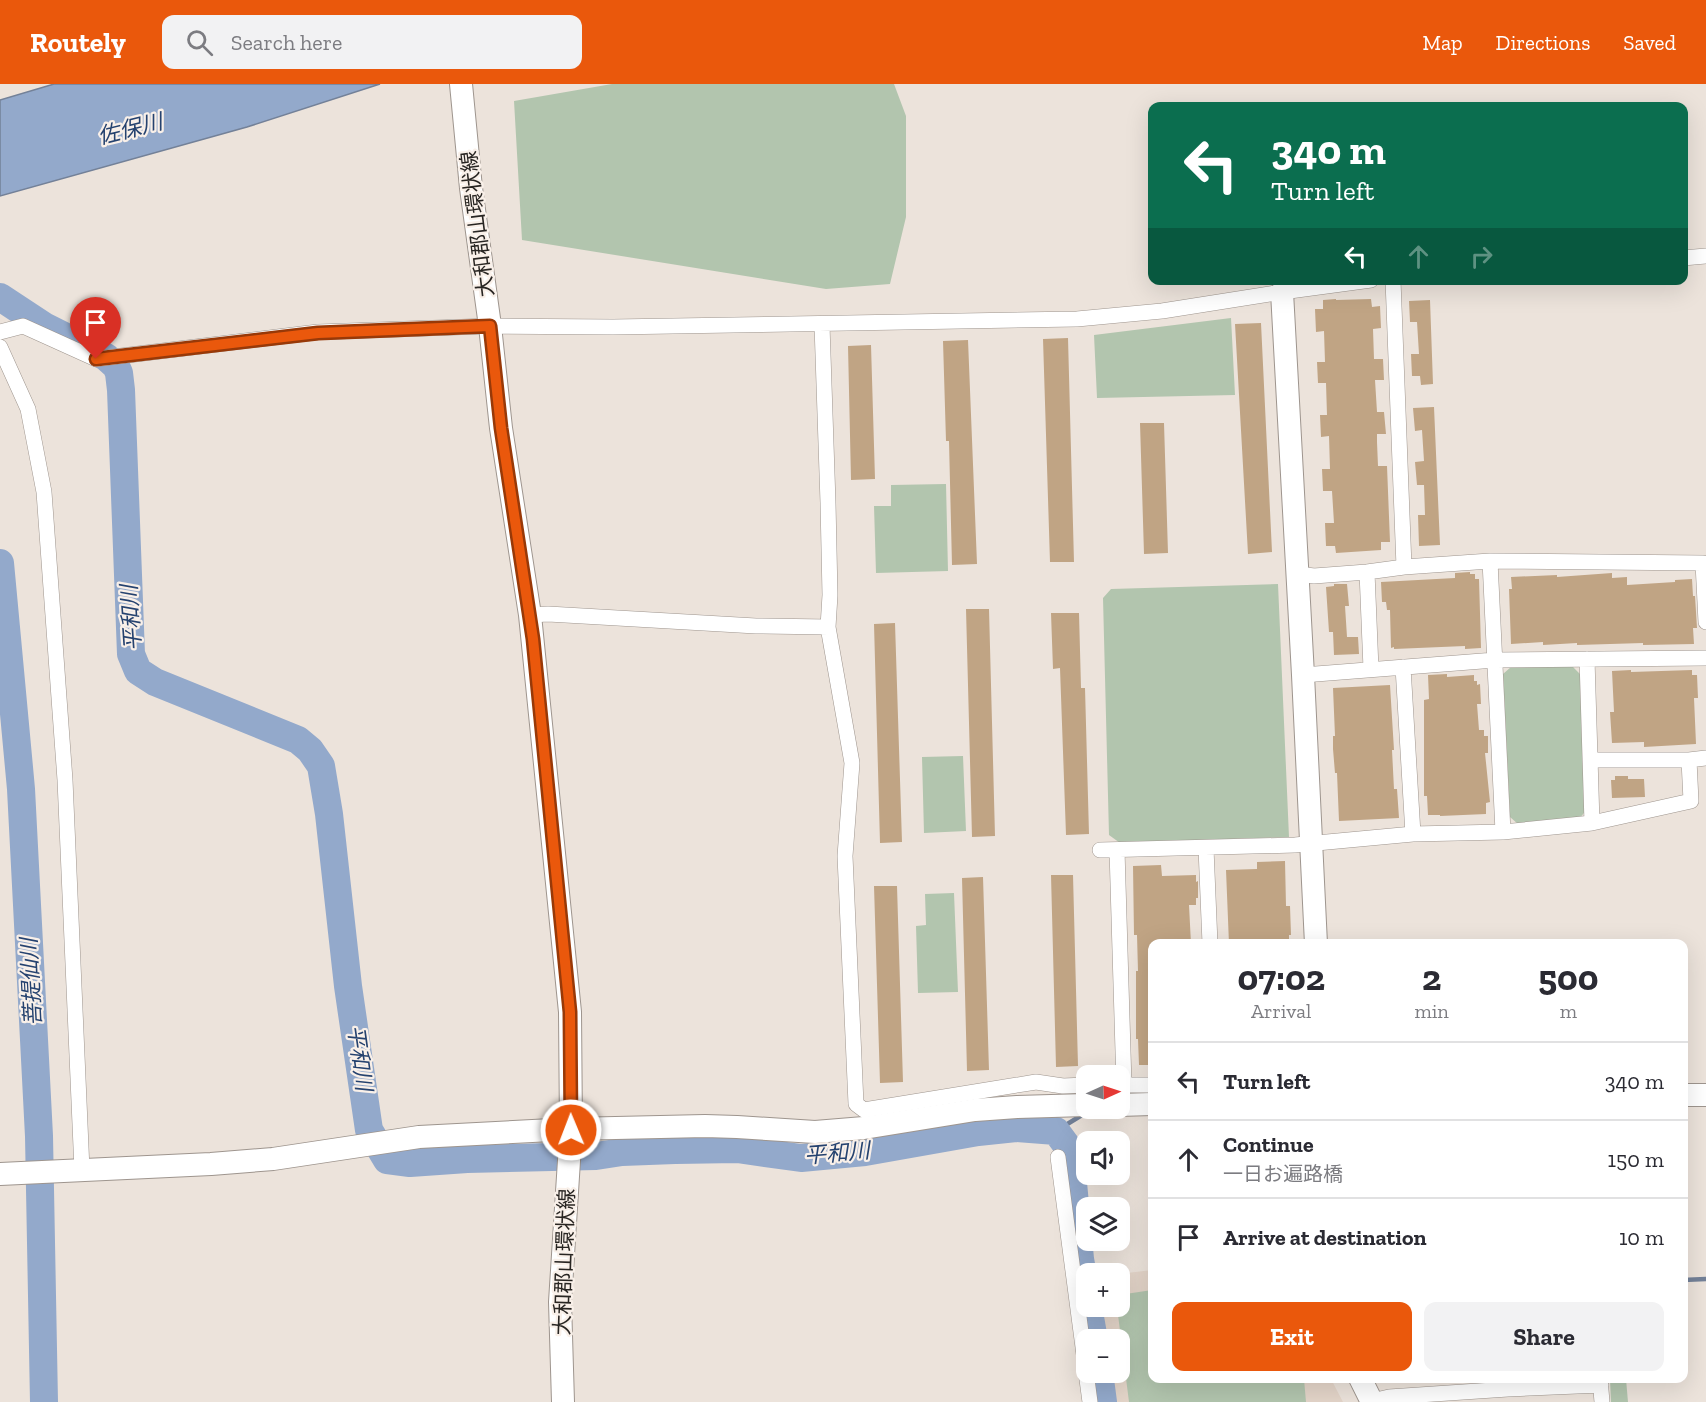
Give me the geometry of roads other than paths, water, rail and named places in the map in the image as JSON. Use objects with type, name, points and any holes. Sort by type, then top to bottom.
[{"type":"street","name":"大和郡山環状線","points":[[461,84],[501,428],[530,615],[570,1012],[569,1150],[560,1302],[563,1402]]},
{"type":"street","points":[[1688,258],[1706,256]]},
{"type":"street","points":[[0,332],[22,326],[96,359],[318,333],[490,326],[822,325],[1077,319],[1161,311],[1334,285]]},
{"type":"street","points":[[1393,285],[1404,567]]},
{"type":"street","points":[[1282,292],[1316,939]]},
{"type":"street","points":[[822,325],[830,595],[828,627],[852,763],[845,856],[856,1104],[864,1110],[1036,1082],[1063,1086],[1076,1094]]},
{"type":"street","points":[[0,347],[28,409],[44,492],[65,780],[79,1170]]},
{"type":"street","points":[[1298,573],[1314,576],[1490,561],[1703,563],[1706,622]]},
{"type":"street","points":[[1490,561],[1503,832]]},
{"type":"street","points":[[1367,572],[1371,669]]},
{"type":"street","points":[[530,615],[548,614],[756,626],[828,627]]},
{"type":"street","points":[[1303,675],[1494,660],[1706,658]]},
{"type":"street","points":[[1587,659],[1592,823]]},
{"type":"street","points":[[1403,667],[1413,834]]},
{"type":"street","points":[[1590,760],[1706,758]]},
{"type":"street","points":[[1100,850],[1311,844],[1413,834],[1503,832],[1592,823],[1691,801],[1689,760]]},
{"type":"street","points":[[1206,848],[1210,939]]},
{"type":"street","points":[[1117,850],[1121,1065]]},
{"type":"street","points":[[1130,1090],[1148,1086]]},
{"type":"street","points":[[1130,1095],[1148,1102]]},
{"type":"street","points":[[1688,1095],[1706,1095]]},
{"type":"street","points":[[4,1174],[222,1164],[318,1153],[419,1137],[569,1150],[705,1126],[815,1132],[864,1128],[975,1110],[1076,1100]]},
{"type":"street","points":[[1058,1157],[1081,1329]]},
{"type":"street","points":[[1088,1383],[1090,1402]]},
{"type":"street","points":[[1362,1383],[1372,1402],[1389,1397],[1508,1395],[1593,1383]]},
{"type":"street","points":[[1600,1383],[1602,1402]]},
{"type":"water","name":"佐保川","points":[[54,84],[380,84],[247,127],[0,196],[0,100]]},
{"type":"waterway","name":"平和川","points":[[0,297],[44,326],[106,357],[116,366],[119,373],[131,654],[138,671],[155,682],[298,740],[310,750],[321,766],[329,814],[348,986],[369,1130],[387,1160],[410,1163],[467,1159],[596,1156],[622,1152],[737,1149],[801,1158],[865,1152],[978,1132],[1016,1128],[1056,1131],[1070,1150],[1081,1263]]},
{"type":"waterway","name":"菩提仙川","points":[[0,563],[21,789],[39,1136],[44,1402]]},
{"type":"waterway","points":[[1056,1131],[1076,1119]]},
{"type":"waterway","points":[[1688,1280],[1706,1279]]},
{"type":"waterway","name":"平和川","points":[[1090,1317],[1092,1329]]},
{"type":"waterway","name":"平和川","points":[[1100,1383],[1103,1402]]}]
